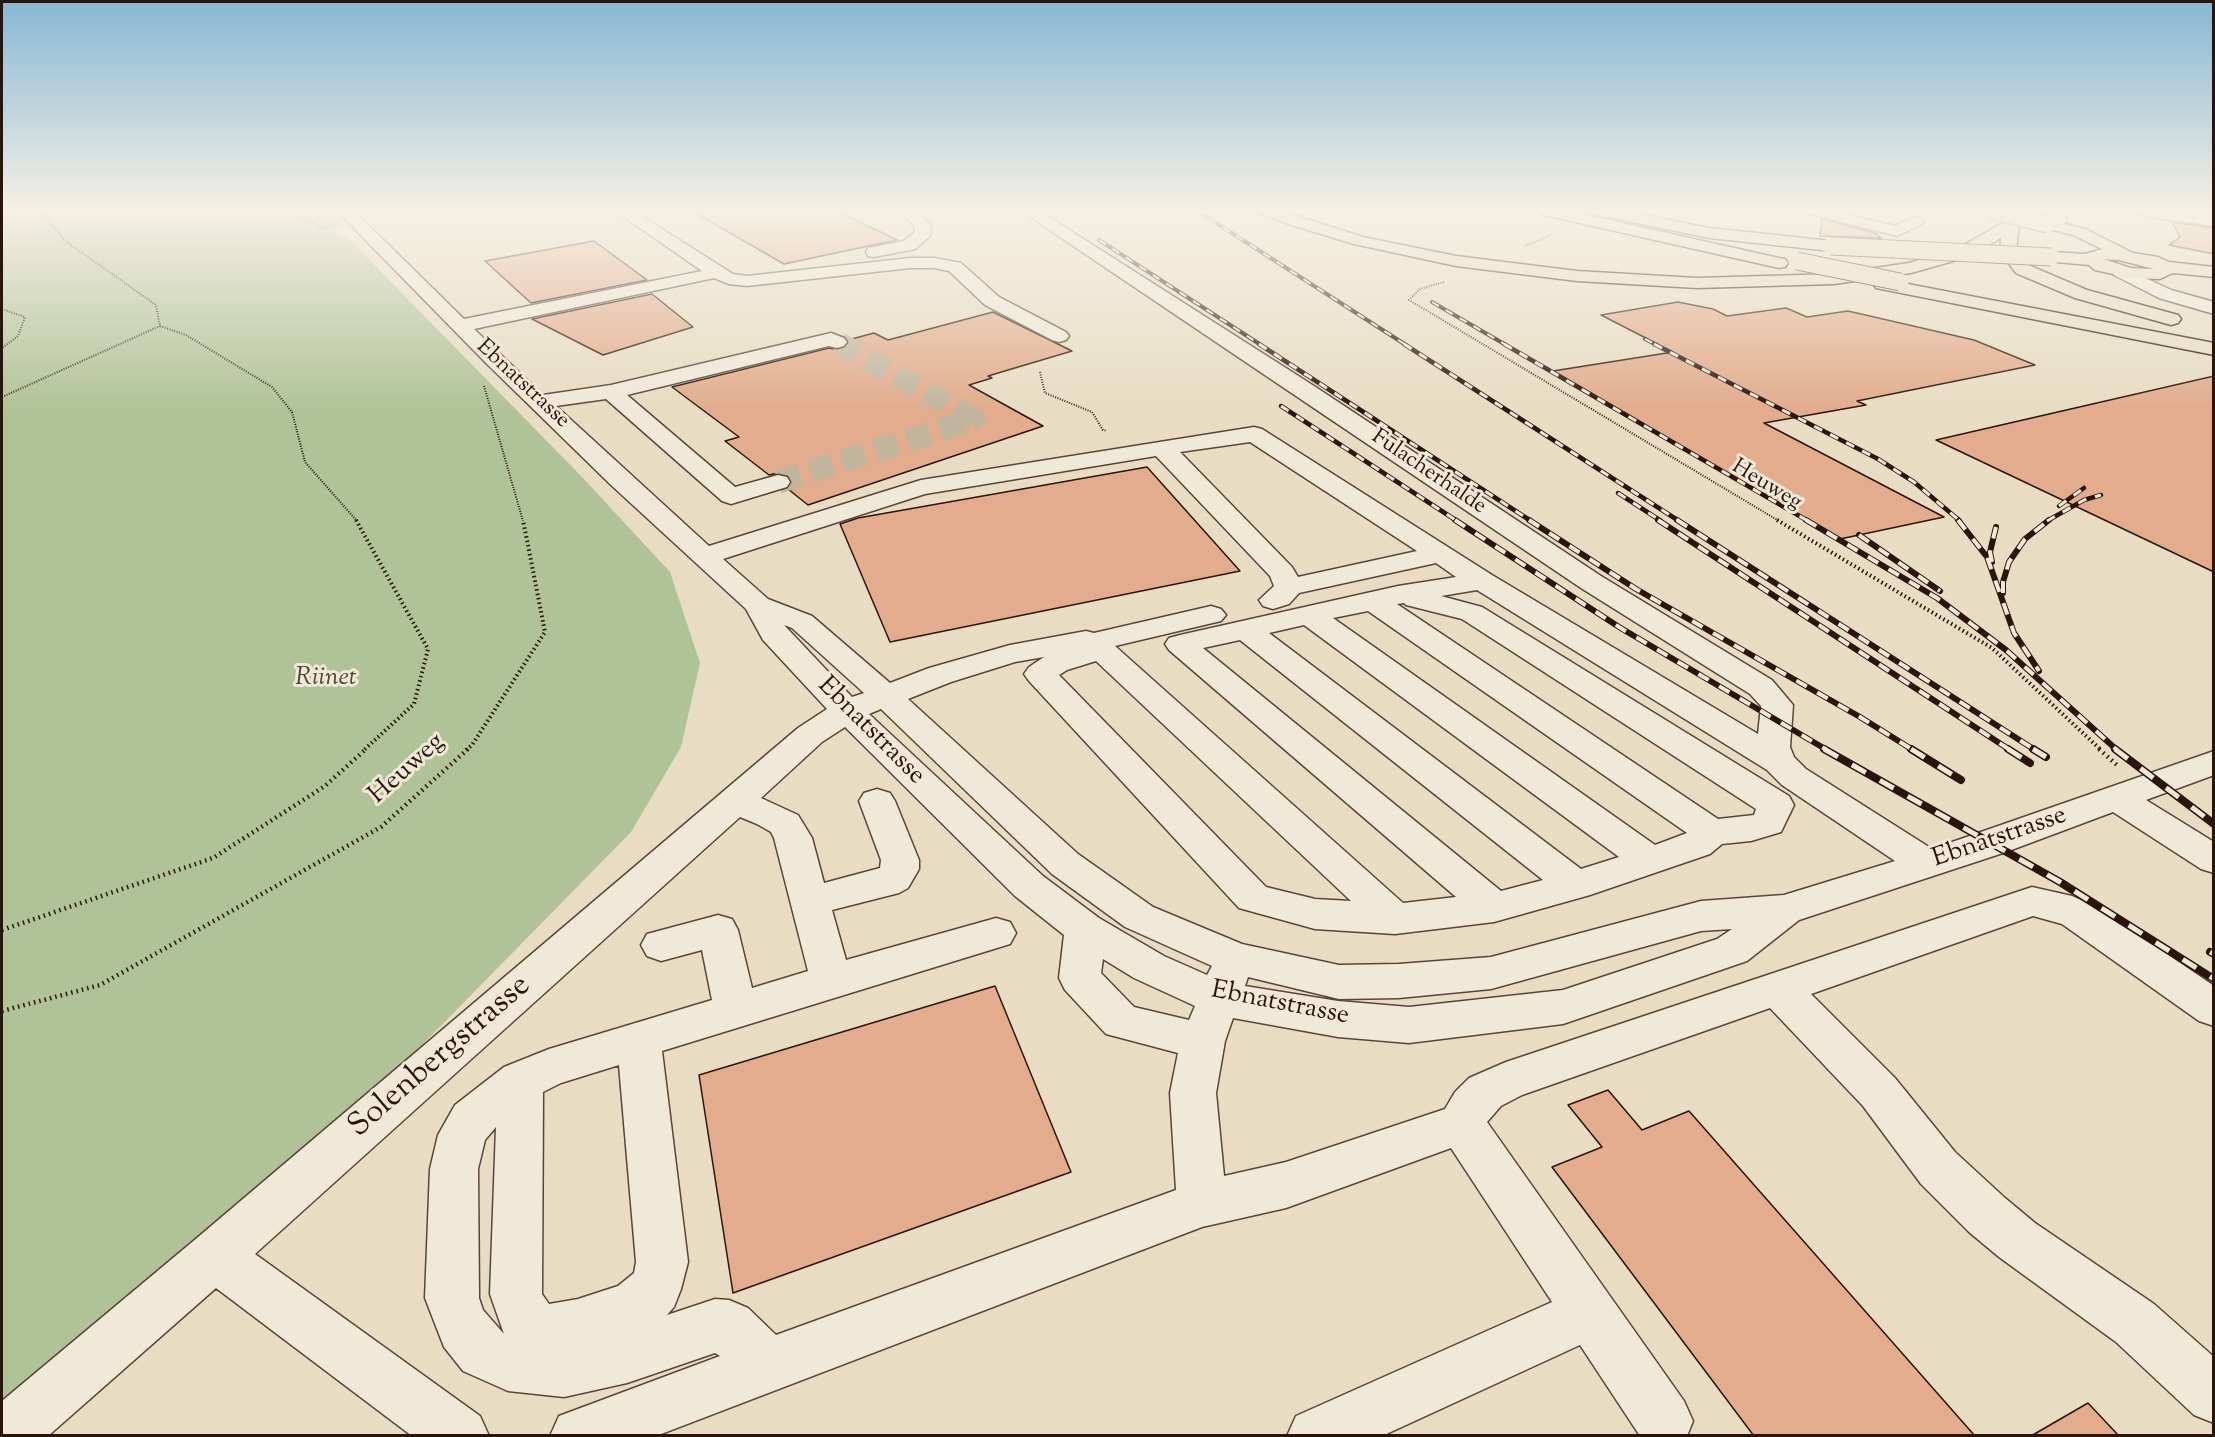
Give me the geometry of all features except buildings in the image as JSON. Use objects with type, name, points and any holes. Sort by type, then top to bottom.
[{"type":"main road","points":[[1611,277],[1681,282],[1803,281],[1844,277]]},
{"type":"main road","points":[[1858,277],[2214,342]]},
{"type":"main road","points":[[1866,277],[2214,349]]},
{"type":"main road","points":[[2039,277],[2104,302],[2187,323]]},
{"type":"street","name":"Ebnatstrasse","points":[[411,277],[620,480],[758,604],[774,634],[847,711],[1029,886],[1085,929],[1149,967],[1210,1020],[1338,1019],[1409,1025],[1563,1006],[1731,950],[1785,910]]},
{"type":"street","points":[[460,326],[699,277]]},
{"type":"street","points":[[725,277],[767,281],[796,277]]},
{"type":"street","points":[[729,279],[761,277]]},
{"type":"street","points":[[966,277],[992,301],[1059,336]]},
{"type":"street","name":"Fulacherhalde","points":[[1131,277],[1591,582],[1761,687],[1777,705],[1773,747],[1779,762]]},
{"type":"street","points":[[2142,277],[2165,294],[2207,305]]},
{"type":"street","points":[[2172,277],[2207,305]]},
{"type":"street","points":[[541,402],[611,392],[670,380],[831,339],[837,342]]},
{"type":"street","points":[[611,392],[731,496],[778,482]]},
{"type":"street","points":[[705,556],[921,487],[1254,434],[1482,581],[1779,762],[1794,777],[1928,864]]},
{"type":"street","points":[[1162,448],[1282,573],[1289,587]]},
{"type":"street","points":[[1386,598],[1472,613],[1776,805],[1768,823],[1751,828],[1712,832],[1697,845],[1576,885],[1494,907],[1395,919],[1315,914],[1253,898],[1040,674],[1056,663],[1098,646],[1259,605],[1279,598],[1289,587],[1441,554]]},
{"type":"street","points":[[1482,581],[1386,598],[1180,644],[1494,907]]},
{"type":"street","points":[[1386,598],[1712,832]]},
{"type":"street","name":"Ebnatstrasse","points":[[758,604],[802,622],[887,697],[1065,864],[1139,917],[1234,958],[1339,982],[1399,981],[1491,973],[1701,916],[1785,910],[1993,843],[2214,762]]},
{"type":"street","points":[[1309,615],[1650,860]]},
{"type":"street","points":[[1246,630],[1576,885]]},
{"type":"street","name":"Solenbergstrasse","points":[[4,1436],[215,1256],[810,735],[847,711],[974,663],[1086,640],[1098,646]]},
{"type":"street","points":[[1098,646],[1395,919]]},
{"type":"street","points":[[2129,793],[2214,860]]},
{"type":"street","points":[[734,801],[770,815],[785,824],[793,838],[831,981]]},
{"type":"street","points":[[811,901],[885,883],[894,878],[900,869],[900,860],[877,801]]},
{"type":"street","points":[[579,1436],[1202,1204],[1286,1185],[1461,1124],[1471,1106],[1485,1092],[1506,1081],[2032,901],[2058,906],[2076,914],[2214,1009]]},
{"type":"street","points":[[1085,929],[1080,978],[1121,1022],[1210,1020]]},
{"type":"street","points":[[661,945],[718,930],[736,1010]]},
{"type":"street","points":[[767,1365],[729,1327],[715,1326],[627,1355],[564,1369],[508,1364],[482,1352],[463,1328],[452,1298],[455,1160],[462,1135],[472,1119],[520,1081],[549,1068],[996,933]]},
{"type":"street","points":[[1202,1204],[1193,1093],[1210,1020],[1234,958]]},
{"type":"street","points":[[1778,988],[1879,1092],[1938,1168],[1987,1215],[2017,1240],[2135,1323],[2214,1395]]},
{"type":"street","points":[[520,1081],[516,1294],[525,1319],[538,1330],[555,1332],[630,1308],[644,1300],[655,1289],[660,1273],[662,1262],[639,1040]]},
{"type":"street","points":[[1461,1124],[1664,1421]]},
{"type":"street","points":[[215,1256],[460,1436]]},
{"type":"street","points":[[1316,1436],[1590,1313]]},
{"type":"path","points":[[116,277],[156,305],[160,326]]},
{"type":"path","name":"Heuweg","points":[[1451,279],[1420,289],[1409,300],[1992,648],[2129,793]]},
{"type":"path","points":[[2,309],[25,317],[18,336],[2,348]]},
{"type":"path","points":[[2,397],[160,326],[186,335],[272,387],[292,412],[305,462],[355,517],[428,649],[414,704],[325,786],[213,858],[2,930]]},
{"type":"path","name":"Heuweg","points":[[2,1011],[100,985],[371,833],[381,827],[472,745],[545,632],[528,538],[483,381],[493,359]]},
{"type":"path","points":[[1040,372],[1045,393],[1092,412],[1103,430],[1162,448]]},
{"type":"green space","name":"Riinet","points":[[2,277],[386,277],[582,477],[670,572],[700,663],[681,747],[631,832],[215,1256],[2,1436]]},
{"type":"tunnel","points":[[837,342],[843,345]]},
{"type":"tunnel","points":[[778,482],[974,419],[840,344]]},
{"type":"railway","points":[[1156,277],[1261,345]]},
{"type":"railway","points":[[1300,277],[1406,345]]},
{"type":"railway","points":[[1432,302],[1506,345]]},
{"type":"railway","points":[[1645,339],[1657,345]]},
{"type":"railway","points":[[1259,344],[1531,521]]},
{"type":"railway","points":[[1404,344],[1679,521]]},
{"type":"railway","points":[[1504,344],[1808,521]]},
{"type":"railway","points":[[1654,344],[1878,459],[1914,482],[1960,521]]},
{"type":"railway","points":[[1281,406],[1457,521]]},
{"type":"railway","points":[[2059,506],[2084,488]]},
{"type":"railway","points":[[1618,493],[1661,521]]},
{"type":"railway","points":[[2047,521],[2084,500],[2101,495]]},
{"type":"railway","points":[[1455,520],[1619,627],[1827,750]]},
{"type":"railway","points":[[1529,520],[1636,589],[1860,717],[1913,750]]},
{"type":"railway","points":[[1658,520],[2010,750]]},
{"type":"railway","points":[[1677,520],[2035,750]]},
{"type":"railway","points":[[1806,520],[1937,598],[2006,650],[2117,750]]},
{"type":"railway","points":[[1958,520],[1987,557],[2014,633],[2039,671]]},
{"type":"railway","points":[[2003,593],[2003,582],[2009,562],[2025,539],[2049,520]]},
{"type":"railway","points":[[1992,562],[1990,552],[1996,527]]},
{"type":"railway","points":[[1859,535],[1940,591]]},
{"type":"railway","points":[[1824,749],[2060,882],[2214,979]]},
{"type":"railway","points":[[1911,749],[1961,780]]},
{"type":"railway","points":[[2008,749],[2030,763]]},
{"type":"railway","points":[[2033,749],[2046,757]]},
{"type":"railway","points":[[2115,749],[2214,824]]},
{"type":"railway","points":[[2210,952],[2214,954]]}]
